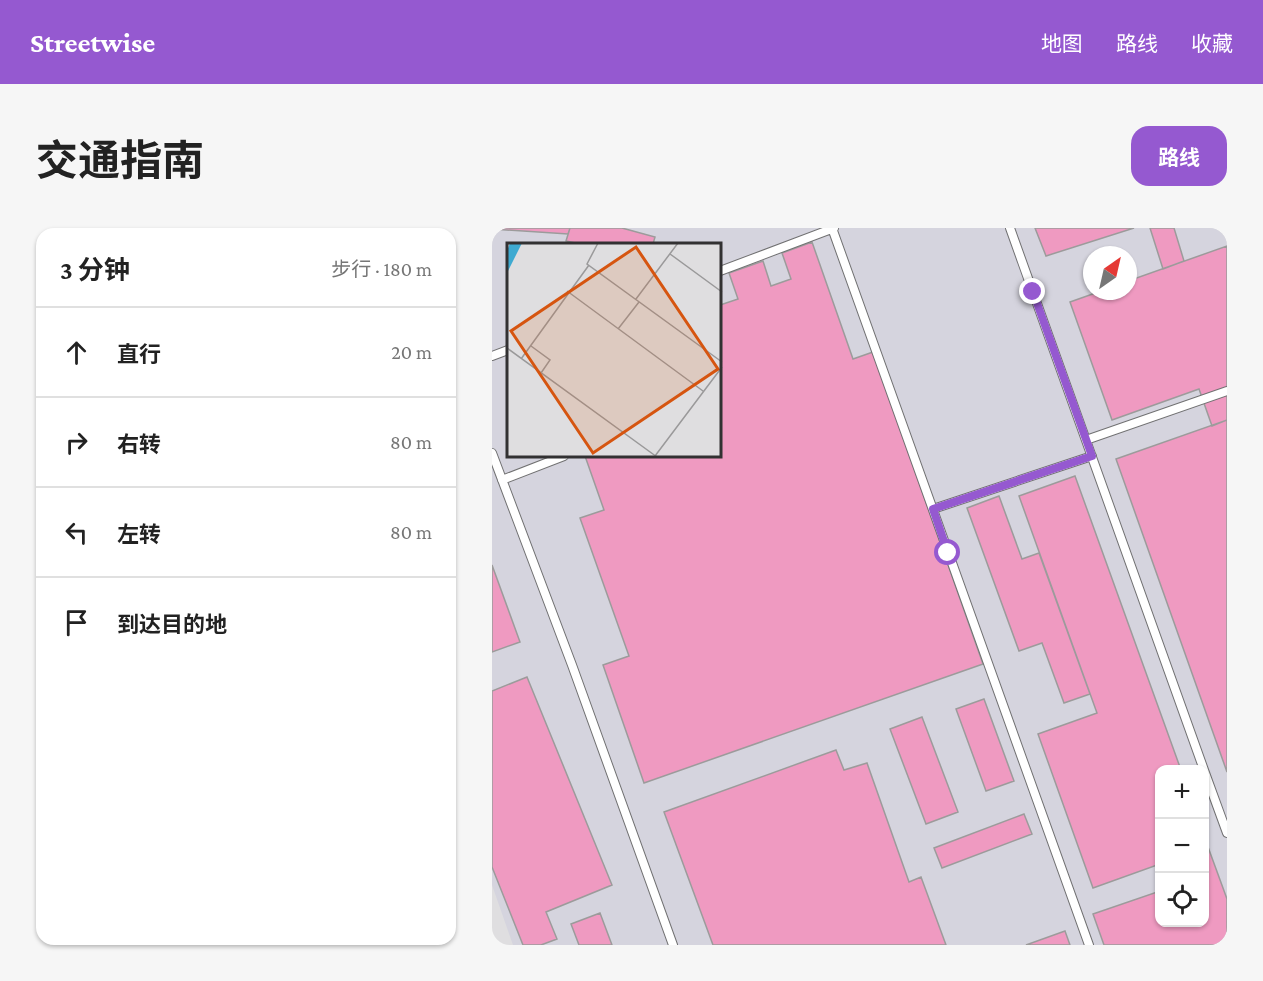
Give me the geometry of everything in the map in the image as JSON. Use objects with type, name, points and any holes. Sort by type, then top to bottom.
[{"type":"lane","points":[[722,270],[833,228],[1089,945]]},
{"type":"lane","points":[[1010,228],[1202,765]]},
{"type":"lane","points":[[492,356],[507,350]]},
{"type":"lane","points":[[1086,440],[1227,392]]},
{"type":"lane","points":[[492,453],[572,665],[673,945]]},
{"type":"lane","points":[[933,509],[1092,456]]},
{"type":"lane","points":[[502,480],[559,458]]},
{"type":"lane","points":[[1209,784],[1227,833]]},
{"type":"shaded area","points":[[492,228],[1227,228],[1227,945],[513,945],[492,885]]},
{"type":"building","points":[[492,228],[570,228],[568,234]]},
{"type":"building","points":[[570,228],[622,228],[655,237],[653,243],[566,241]]},
{"type":"building","points":[[1035,228],[1134,228],[1046,256]]},
{"type":"building","points":[[1150,228],[1174,228],[1184,261],[1163,269]]},
{"type":"building","points":[[812,242],[853,359],[873,352],[983,664],[644,783],[603,665],[629,656],[580,518],[604,510],[586,458],[722,458],[722,304],[738,299],[729,273],[763,261],[771,286],[791,279],[782,253]]},
{"type":"building","points":[[1227,246],[1227,420],[1212,426],[1199,389],[1112,420],[1070,302],[1083,297],[1083,300],[1137,300],[1137,278]]},
{"type":"building","points":[[1227,420],[1227,772],[1116,459]]},
{"type":"building","points":[[1075,476],[1179,765],[1155,765],[1155,866],[1093,888],[1038,734],[1097,713],[1019,496]]},
{"type":"building","points":[[999,496],[1022,559],[1039,553],[1090,694],[1064,703],[1042,643],[1019,651],[967,508]]},
{"type":"building","points":[[492,565],[520,642],[492,652]]},
{"type":"building","points":[[527,677],[612,885],[546,912],[557,939],[541,945],[523,945],[492,867],[492,691]]},
{"type":"building","points":[[984,699],[1014,781],[986,791],[956,709]]},
{"type":"building","points":[[922,717],[958,812],[926,824],[890,729]]},
{"type":"building","points":[[836,750],[844,770],[867,763],[909,882],[921,877],[946,945],[713,945],[664,812]]},
{"type":"building","points":[[1024,814],[1032,834],[942,868],[934,848]]},
{"type":"building","points":[[1209,850],[1227,899],[1227,942],[1220,945],[1104,945],[1093,914],[1155,893],[1155,927],[1209,927]]},
{"type":"building","points":[[600,913],[612,945],[579,945],[571,924]]},
{"type":"building","points":[[1065,931],[1070,945],[1026,945]]},
{"type":"route","points":[[948,553],[933,509],[1092,456],[1033,292]]}]
